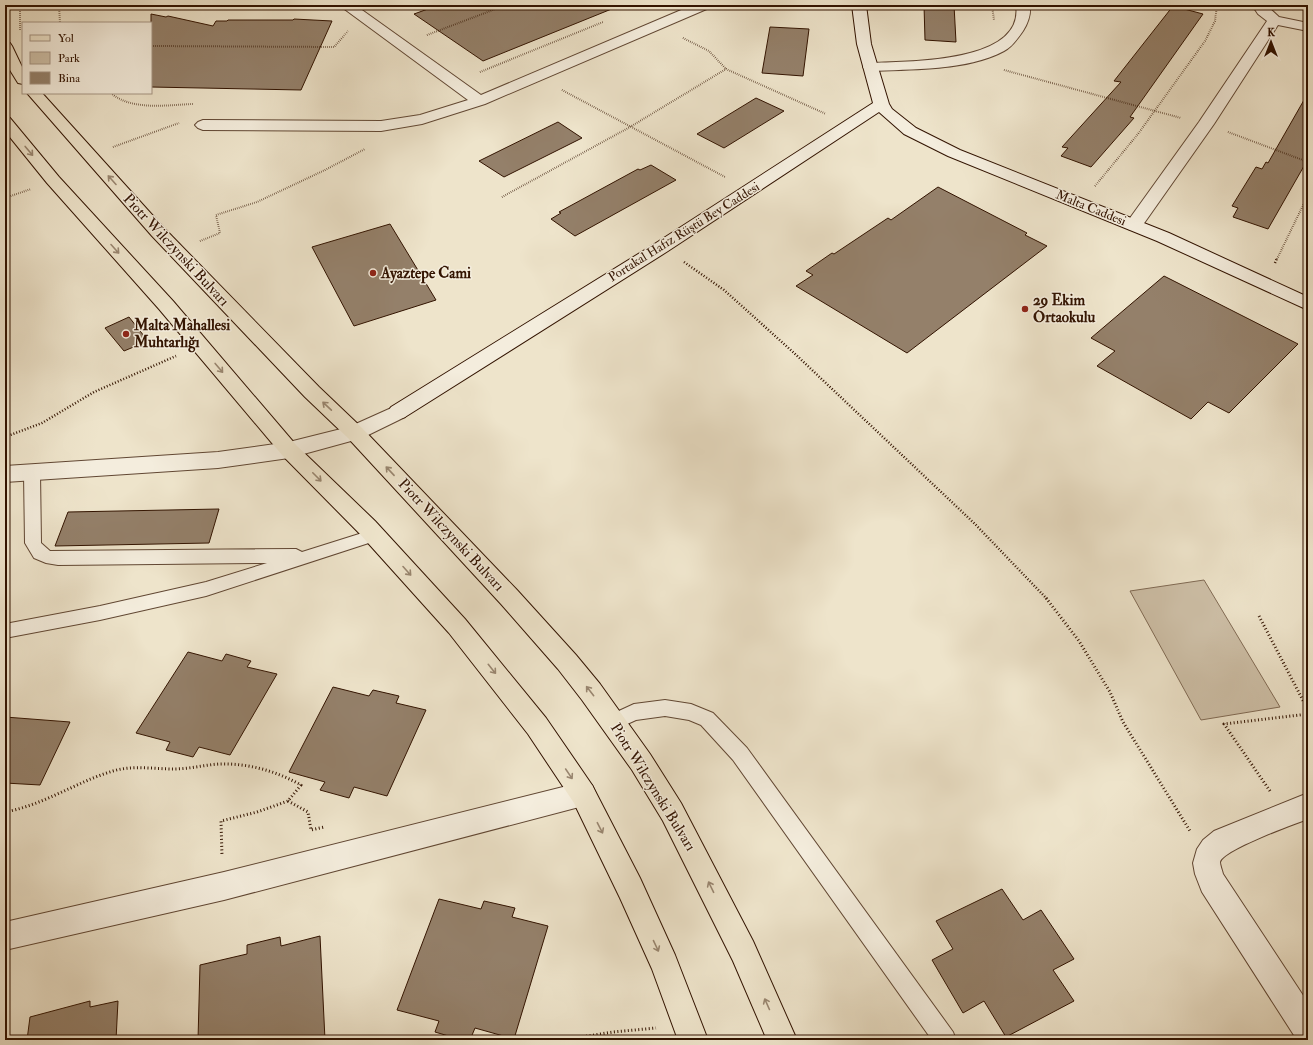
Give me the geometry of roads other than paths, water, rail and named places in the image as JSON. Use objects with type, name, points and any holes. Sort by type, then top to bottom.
[{"type":"main road","points":[[5,46],[15,68],[22,78]]},
{"type":"main road","name":"Piotr Wilczynski Bulvarı","points":[[35,94],[158,232],[312,392],[355,433],[567,662],[614,722],[672,812],[743,951],[782,1040]]},
{"type":"main road","points":[[5,121],[53,180],[166,305],[289,450],[375,535],[457,626],[537,726],[583,794],[630,888],[662,958],[691,1032]]},
{"type":"street","points":[[346,5],[480,101]]},
{"type":"street","points":[[203,125],[381,126],[422,119],[480,101],[704,5]]},
{"type":"street","points":[[859,5],[864,44],[881,104]]},
{"type":"street","points":[[870,67],[961,59],[991,51],[1007,42],[1015,33],[1024,16],[1023,5]]},
{"type":"street","points":[[1259,5],[1263,11],[1274,20],[1308,27]]},
{"type":"street","points":[[1134,225],[1206,124],[1274,20]]},
{"type":"street","name":"Portakal Hafız Rüştü Bey Caddesi","points":[[5,474],[211,461],[289,450],[355,433],[398,412],[662,247],[881,104]]},
{"type":"street","name":"Malta Caddesi","points":[[881,104],[886,112],[897,121],[910,131],[928,141],[1036,187],[1134,225],[1266,283],[1308,304]]},
{"type":"street","points":[[5,936],[224,886],[583,794]]},
{"type":"street","points":[[1297,810],[1224,840],[1213,848],[1206,858],[1207,870],[1212,882],[1308,1030]]},
{"type":"lane","points":[[32,473],[33,543],[36,550],[41,555],[49,557],[313,556]]},
{"type":"lane","points":[[5,631],[100,613],[206,589],[375,535]]},
{"type":"lane","points":[[614,722],[634,712],[665,708],[691,712],[707,719],[740,754],[945,1040]]},
{"type":"place","name":"Ayaztepe Cami","points":[[373,273]]},
{"type":"place","name":"29 Ekim Ortaokulu","points":[[1025,309]]},
{"type":"place","name":"Malta Mahallesi Muhtarlığı","points":[[126,334]]}]
